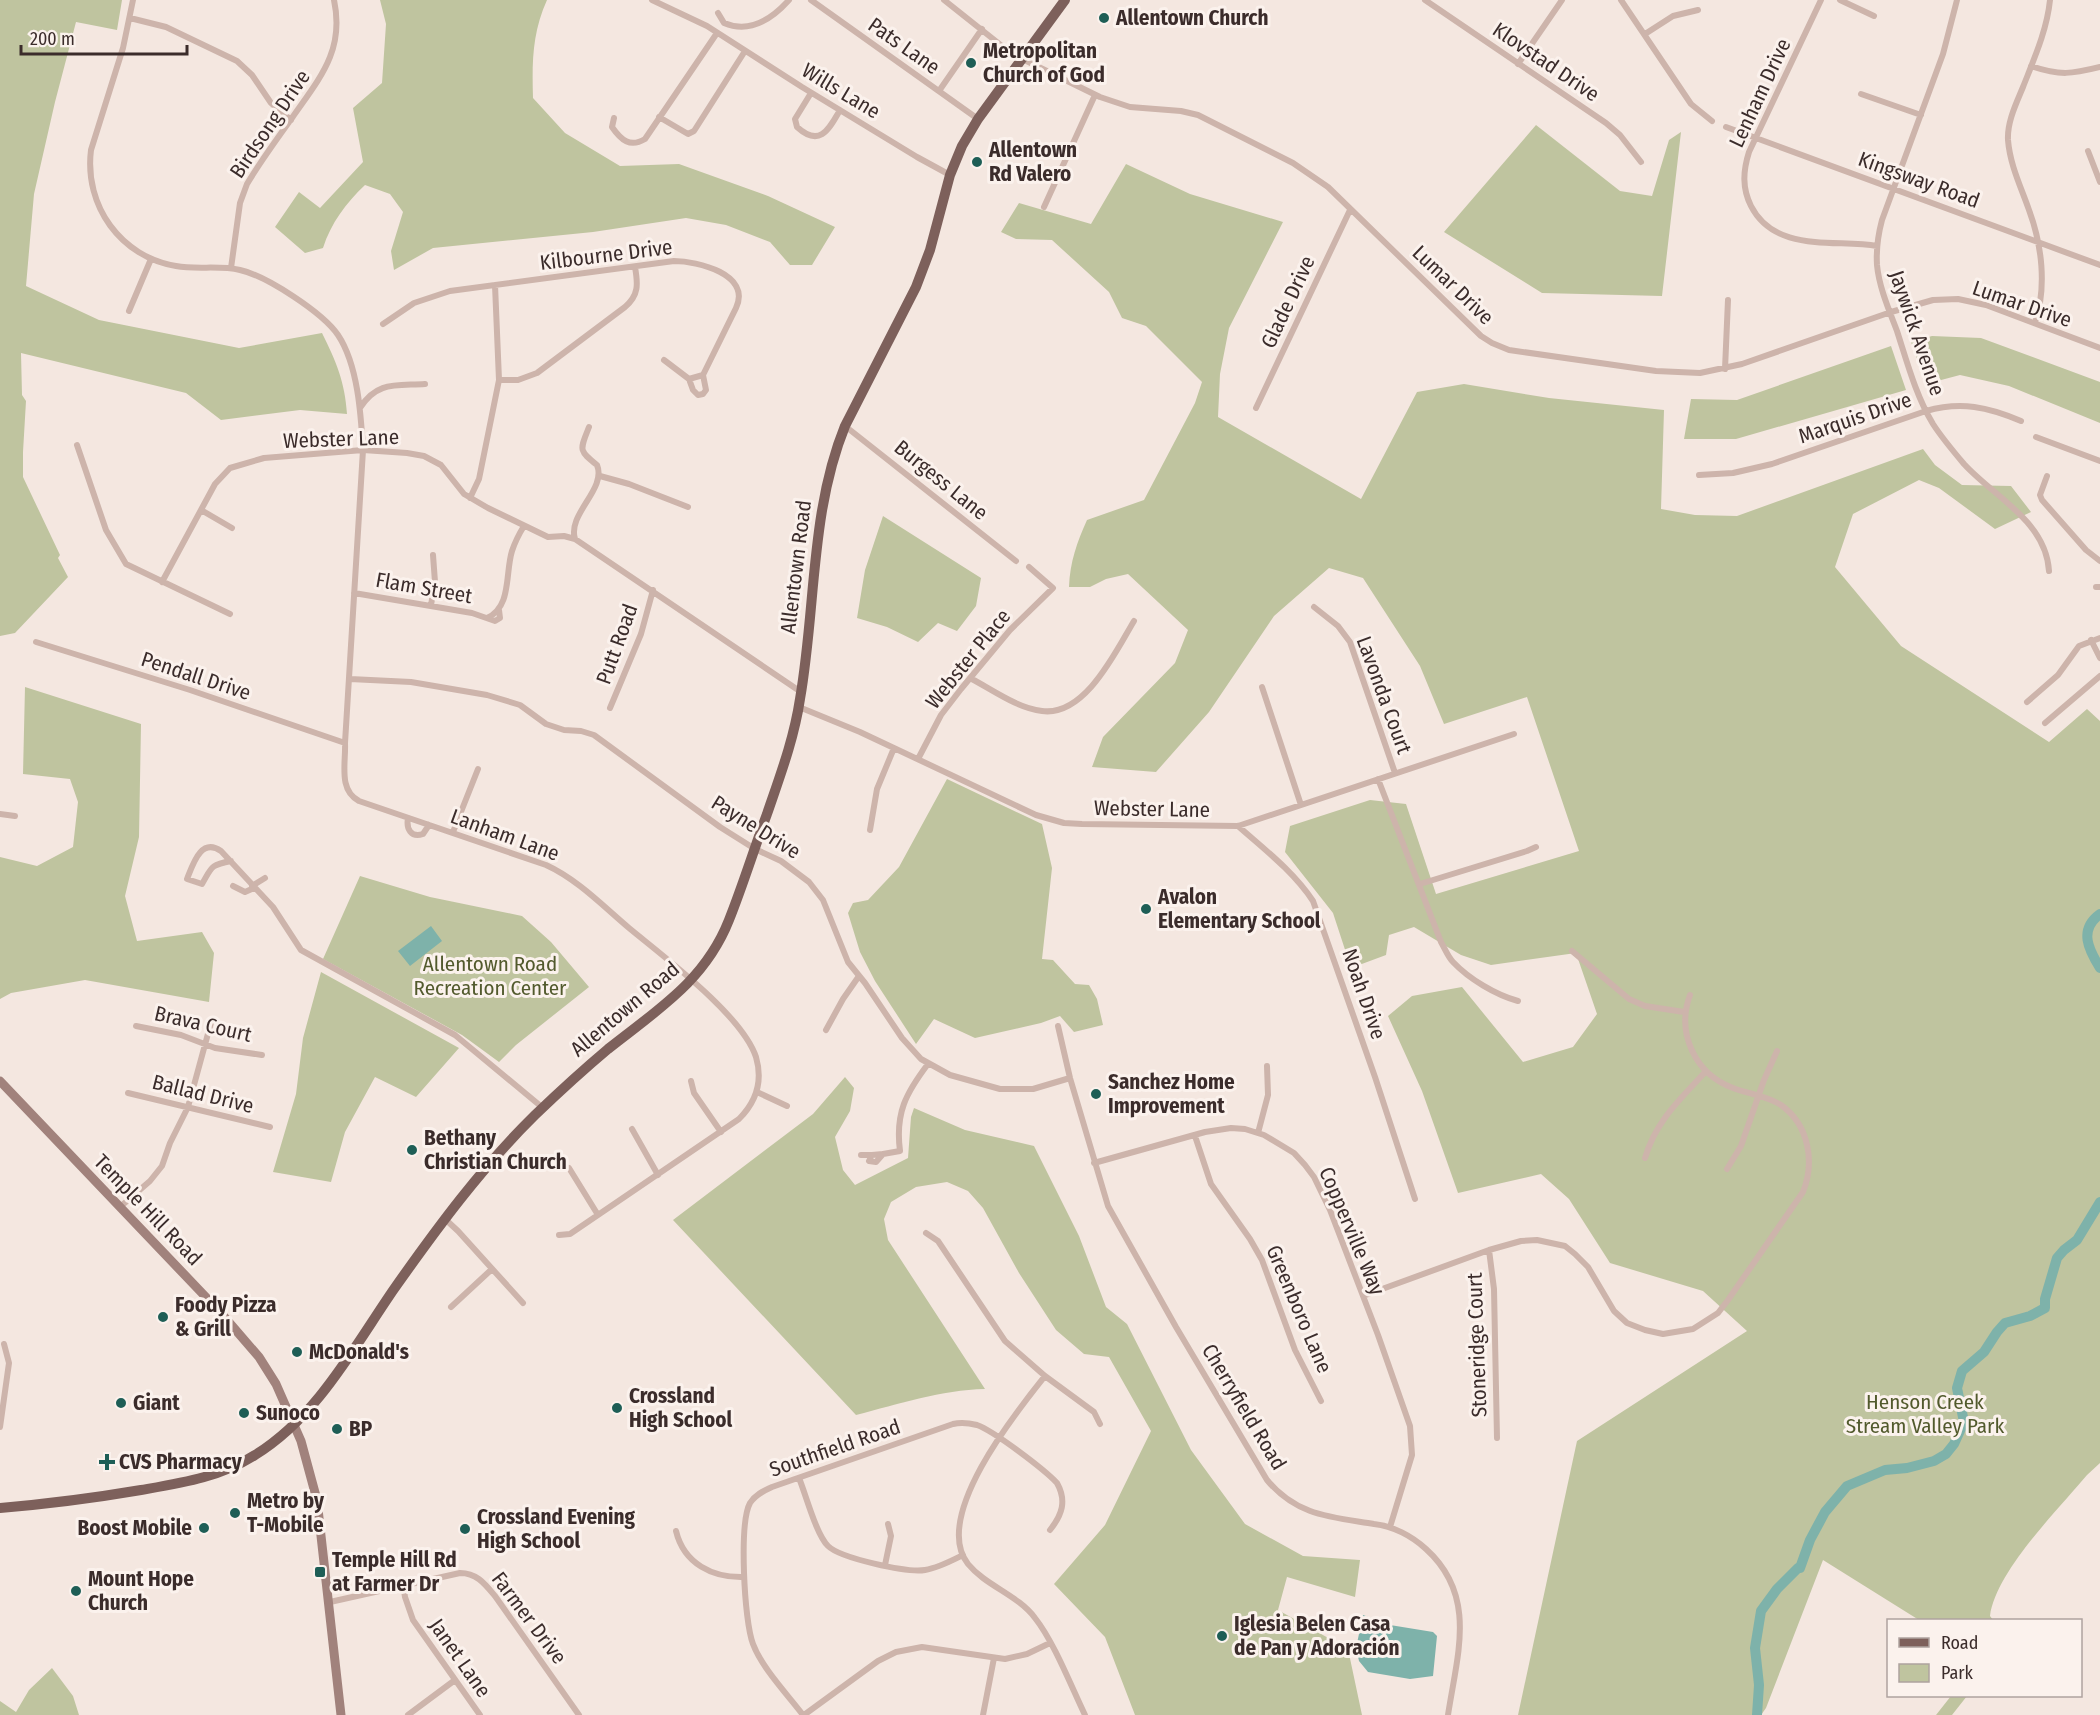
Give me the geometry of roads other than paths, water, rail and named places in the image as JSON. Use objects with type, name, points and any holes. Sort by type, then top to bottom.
[{"type":"main road","name":"Allentown Road","points":[[0,1508],[85,1499],[201,1479],[254,1457],[280,1437],[332,1379],[445,1219],[486,1167],[543,1107],[581,1072],[692,981],[710,957],[723,934],[788,751],[801,692],[822,508],[829,471],[845,426],[916,287],[930,250],[950,175],[962,146],[978,119],[1065,0]]},
{"type":"main road","name":"Temple Hill Road","points":[[0,1081],[247,1341],[276,1384],[310,1466],[316,1494],[341,1715]]},
{"type":"street","name":"Lanham Lane","points":[[133,0],[121,56],[93,141],[89,175],[97,202],[110,226],[130,247],[152,259],[177,266],[231,268],[265,279],[314,311],[336,333],[348,358],[359,406],[363,450],[345,743],[345,784],[348,793],[359,801],[453,832],[560,872],[692,981],[730,1018],[754,1052],[759,1073],[757,1092]]},
{"type":"street","name":"Birdsong Drive","points":[[231,268],[244,190],[319,81],[333,52],[337,22],[334,0]]},
{"type":"street","name":"Wills Lane","points":[[652,0],[717,33],[811,93],[950,175]]},
{"type":"street","points":[[718,13],[724,23],[745,27],[767,20],[789,0]]},
{"type":"street","name":"Pats Lane","points":[[811,0],[978,119]]},
{"type":"street","name":"Lumar Drive","points":[[944,0],[1022,59],[1095,95],[1121,105],[1181,111],[1203,117],[1310,173],[1474,329],[1498,346],[1527,353],[1656,371],[1700,372],[1725,369],[1890,312],[1933,300],[1958,299],[1986,305],[2100,348]]},
{"type":"street","name":"Klovstad Drive","points":[[1425,0],[1606,123],[1620,135],[1641,162]]},
{"type":"street","points":[[1518,63],[1562,0]]},
{"type":"street","points":[[1621,0],[1691,104],[1713,121]]},
{"type":"street","name":"Lenham Drive","points":[[1821,0],[1747,159],[1744,181],[1748,199],[1762,222],[1779,234],[1795,240],[1877,246]]},
{"type":"street","points":[[1839,0],[1874,16]]},
{"type":"street","name":"Jaywick Avenue","points":[[1957,0],[1943,54],[1880,228],[1877,246],[1878,272],[1926,411],[1940,435],[1964,463],[1986,486],[2014,507],[2029,524],[2048,556],[2049,572]]},
{"type":"street","points":[[2035,323],[2040,300],[2039,242],[2013,168],[2008,139],[2012,115],[2046,25],[2050,0]]},
{"type":"street","points":[[1645,34],[1674,16],[1698,10]]},
{"type":"street","points":[[130,18],[166,27],[237,61],[252,75],[271,104],[291,120]]},
{"type":"street","points":[[939,92],[982,29]]},
{"type":"street","points":[[614,118],[611,124],[614,130],[627,142],[633,144],[645,139],[717,33]]},
{"type":"street","points":[[659,117],[683,132],[688,134],[694,131],[745,51]]},
{"type":"street","points":[[2031,66],[2066,74],[2100,68]]},
{"type":"street","points":[[811,93],[795,119],[797,127],[806,133],[814,136],[823,135],[830,128],[840,110]]},
{"type":"street","points":[[1861,94],[1921,115]]},
{"type":"street","points":[[1044,207],[1095,95]]},
{"type":"street","name":"Kingsway Road","points":[[1726,127],[2100,265]]},
{"type":"street","points":[[2088,151],[2100,182]]},
{"type":"street","name":"Glade Drive","points":[[1256,408],[1350,210]]},
{"type":"street","points":[[129,311],[152,259]]},
{"type":"street","name":"Kilbourne Drive","points":[[383,324],[405,308],[425,299],[459,290],[495,285],[687,261],[708,266],[728,277],[735,284],[738,303],[703,375],[706,390],[700,395],[693,390],[689,379],[663,360]]},
{"type":"street","points":[[499,380],[518,380],[537,373],[625,307],[634,298],[637,290],[635,267]]},
{"type":"street","points":[[470,498],[479,478],[499,380],[495,285]]},
{"type":"street","points":[[1725,369],[1728,300]]},
{"type":"street","points":[[689,379],[703,375]]},
{"type":"street","points":[[359,406],[368,396],[382,387],[425,384]]},
{"type":"street","name":"Marquis Drive","points":[[1699,475],[1733,473],[1772,464],[1945,406],[1972,405],[1997,411],[2021,421]]},
{"type":"street","name":"Burgess Lane","points":[[845,426],[1017,561]]},
{"type":"street","points":[[575,539],[574,526],[600,476],[599,467],[585,456],[583,450],[589,427]]},
{"type":"street","points":[[2036,437],[2100,461]]},
{"type":"street","points":[[77,445],[106,530],[126,564],[230,614]]},
{"type":"street","name":"Webster Lane","points":[[162,582],[215,484],[230,468],[249,460],[264,458],[363,450],[407,453],[431,458],[441,465],[457,486],[470,498],[524,526],[548,537],[564,536],[575,539],[801,692]]},
{"type":"street","points":[[600,476],[629,484],[688,507]]},
{"type":"street","points":[[2047,476],[2040,495],[2042,500],[2086,550],[2100,561]]},
{"type":"street","points":[[201,510],[232,528]]},
{"type":"street","name":"Flam Street","points":[[354,593],[431,605],[487,618],[499,610],[505,594],[512,552],[524,526]]},
{"type":"street","points":[[431,605],[435,582],[433,555]]},
{"type":"street","name":"Webster Place","points":[[918,759],[941,715],[970,678],[1010,630],[1053,588],[1029,567]]},
{"type":"street","name":"Putt Road","points":[[610,708],[640,634],[653,591]]},
{"type":"street","name":"Lavonda Court","points":[[1314,607],[1335,622],[1348,638],[1395,773]]},
{"type":"street","points":[[970,678],[1028,708],[1046,712],[1064,709],[1076,703],[1086,693],[1134,621]]},
{"type":"street","points":[[2027,702],[2058,675],[2079,646],[2100,638]]},
{"type":"street","points":[[2091,640],[2100,658]]},
{"type":"street","name":"Pendall Drive","points":[[36,642],[190,690],[345,743]]},
{"type":"street","points":[[2045,723],[2100,676]]},
{"type":"street","name":"Payne Drive","points":[[350,679],[411,682],[487,695],[514,702],[538,720],[553,727],[586,732],[720,827],[800,874],[814,888],[826,908],[848,962],[906,1044],[928,1064],[970,1082],[1009,1090],[1033,1089],[1070,1078]]},
{"type":"street","points":[[1262,687],[1301,805]]},
{"type":"street","name":"Webster Lane","points":[[799,706],[1036,815],[1064,823],[1132,826],[1238,826],[1514,734]]},
{"type":"street","points":[[870,830],[877,789],[894,748]]},
{"type":"street","points":[[453,832],[478,769]]},
{"type":"street","points":[[1378,779],[1451,960],[1479,982],[1518,1001]]},
{"type":"street","points":[[0,814],[15,816]]},
{"type":"street","points":[[408,818],[406,827],[408,831],[417,835],[423,834],[429,825]]},
{"type":"street","name":"Noah Drive","points":[[1238,826],[1290,873],[1313,901],[1415,1199]]},
{"type":"street","points":[[231,861],[214,864],[209,868],[202,884],[187,879],[194,860],[208,847],[217,848],[231,861],[283,920],[301,950],[455,1035],[543,1107]]},
{"type":"street","points":[[1420,884],[1536,847]]},
{"type":"street","points":[[233,886],[245,892],[265,878]]},
{"type":"street","points":[[1572,951],[1629,999],[1645,1006],[1684,1012]]},
{"type":"street","points":[[826,1030],[859,976]]},
{"type":"street","points":[[1363,1296],[1489,1250],[1521,1241],[1537,1240],[1565,1246],[1575,1254],[1588,1267],[1614,1311],[1627,1323],[1663,1334],[1693,1329],[1718,1313],[1803,1192],[1810,1157],[1808,1144],[1801,1129],[1793,1116],[1781,1105],[1732,1088],[1706,1071],[1696,1059],[1685,1030],[1684,1012],[1690,994]]},
{"type":"street","points":[[120,1207],[150,1181],[162,1166],[170,1143],[188,1107],[212,1019]]},
{"type":"street","name":"Brava Court","points":[[136,1026],[181,1035],[205,1045],[262,1055]]},
{"type":"street","name":"Cherryfield Road","points":[[1058,1026],[1070,1078],[1108,1206],[1267,1480],[1286,1498],[1314,1514],[1390,1527],[1415,1540],[1437,1558],[1447,1572],[1455,1588],[1459,1607],[1460,1634],[1448,1715]]},
{"type":"street","points":[[1727,1169],[1741,1146],[1777,1051]]},
{"type":"street","points":[[861,1155],[872,1155],[869,1161],[873,1163],[883,1154],[900,1151],[899,1133],[903,1104],[912,1086],[928,1064]]},
{"type":"street","points":[[1258,1133],[1266,1103],[1268,1066]]},
{"type":"street","points":[[1645,1158],[1661,1120],[1706,1071]]},
{"type":"street","points":[[691,1081],[697,1098],[721,1132]]},
{"type":"street","points":[[559,1235],[570,1234],[721,1132],[746,1112],[757,1092],[787,1106]]},
{"type":"street","name":"Ballad Drive","points":[[128,1093],[270,1127]]},
{"type":"street","name":"Copperville Way","points":[[1094,1163],[1222,1128],[1245,1129],[1258,1133],[1294,1153],[1314,1177],[1330,1210],[1363,1296],[1397,1388],[1411,1435],[1412,1455],[1390,1527]]},
{"type":"street","points":[[632,1129],[658,1175]]},
{"type":"street","name":"Greenboro Lane","points":[[1195,1136],[1211,1184],[1262,1260],[1299,1357],[1321,1401]]},
{"type":"street","points":[[560,1166],[569,1168],[598,1215]]},
{"type":"street","points":[[445,1219],[523,1303]]},
{"type":"street","points":[[926,1233],[938,1241],[1005,1341],[1045,1376],[1094,1412],[1100,1424]]},
{"type":"street","name":"Stoneridge Court","points":[[1489,1250],[1494,1289],[1497,1438]]},
{"type":"street","points":[[451,1307],[492,1269]]},
{"type":"street","points":[[0,1427],[9,1363],[4,1344]]},
{"type":"street","points":[[1045,1376],[998,1438],[981,1465],[963,1514],[960,1529],[963,1555],[978,1573],[1028,1609],[1041,1626],[1084,1715]]},
{"type":"street","name":"Southfield Road","points":[[803,1715],[752,1644],[746,1614],[745,1523],[751,1502],[765,1490],[957,1423],[977,1426],[998,1438],[1057,1483],[1063,1498],[1062,1509],[1050,1530]]},
{"type":"street","points":[[799,1478],[822,1537],[840,1554],[902,1570],[921,1571],[963,1555]]},
{"type":"street","points":[[885,1565],[891,1536],[888,1524]]},
{"type":"street","points":[[676,1532],[681,1548],[700,1566],[724,1576],[744,1577]]},
{"type":"street","name":"Farmer Drive","points":[[330,1602],[460,1573],[478,1577],[500,1603],[579,1715]]},
{"type":"street","name":"Janet Lane","points":[[403,1584],[413,1620],[480,1715]]},
{"type":"street","points":[[803,1715],[878,1661],[897,1652],[922,1647],[1005,1659],[1021,1656],[1050,1643]]},
{"type":"street","points":[[983,1715],[994,1658]]},
{"type":"street","points":[[408,1715],[455,1680]]},
{"type":"water","points":[[431,926],[442,941],[410,966],[398,951]]},
{"type":"water","points":[[1363,1615],[1390,1625],[1433,1632],[1437,1636],[1433,1676],[1410,1679],[1368,1672],[1359,1661],[1356,1648]]},
{"type":"waterway","points":[[2100,914],[2093,920],[2087,933],[2089,947],[2100,968]]},
{"type":"waterway","points":[[1757,1715],[1759,1685],[1755,1648],[1761,1611],[1777,1589],[1800,1568],[1810,1540],[1825,1512],[1847,1486],[1885,1470],[1907,1468],[1934,1461],[1946,1454],[1954,1444],[1964,1422],[1957,1388],[1962,1371],[1984,1352],[2005,1323],[2030,1316],[2045,1308],[2045,1299],[2057,1258],[2077,1240],[2100,1202]]},
{"type":"place","name":"Allentown Church","points":[[1104,18]]},
{"type":"place","name":"Metropolitan Church of God","points":[[971,63]]},
{"type":"place","name":"Allentown Rd Valero","points":[[977,162]]},
{"type":"place","name":"Avalon Elementary School","points":[[1146,909]]},
{"type":"place","name":"Sanchez Home Improvement","points":[[1096,1094]]},
{"type":"place","name":"Bethany Christian Church","points":[[412,1150]]},
{"type":"place","name":"Foody Pizza & Grill","points":[[163,1317]]},
{"type":"place","name":"McDonald's","points":[[297,1352]]},
{"type":"place","name":"Giant","points":[[121,1403]]},
{"type":"place","name":"Crossland High School","points":[[617,1408]]},
{"type":"place","name":"Sunoco","points":[[244,1413]]},
{"type":"place","name":"BP","points":[[337,1429]]},
{"type":"place","name":"CVS Pharmacy","points":[[107,1462]]},
{"type":"place","name":"Metro by T-Mobile","points":[[235,1513]]},
{"type":"place","name":"Boost Mobile","points":[[204,1528]]},
{"type":"place","name":"Crossland Evening High School","points":[[465,1529]]},
{"type":"place","name":"Temple Hill Rd at Farmer Dr","points":[[320,1572]]},
{"type":"place","name":"Mount Hope Church","points":[[76,1591]]},
{"type":"place","name":"Iglesia Belen Casa de Pan y Adoración","points":[[1222,1636]]},
{"type":"park label","name":"Allentown Road Recreation Center","points":[[490,976]]},
{"type":"park label","name":"Henson Creek Stream Valley Park","points":[[1925,1414]]}]
